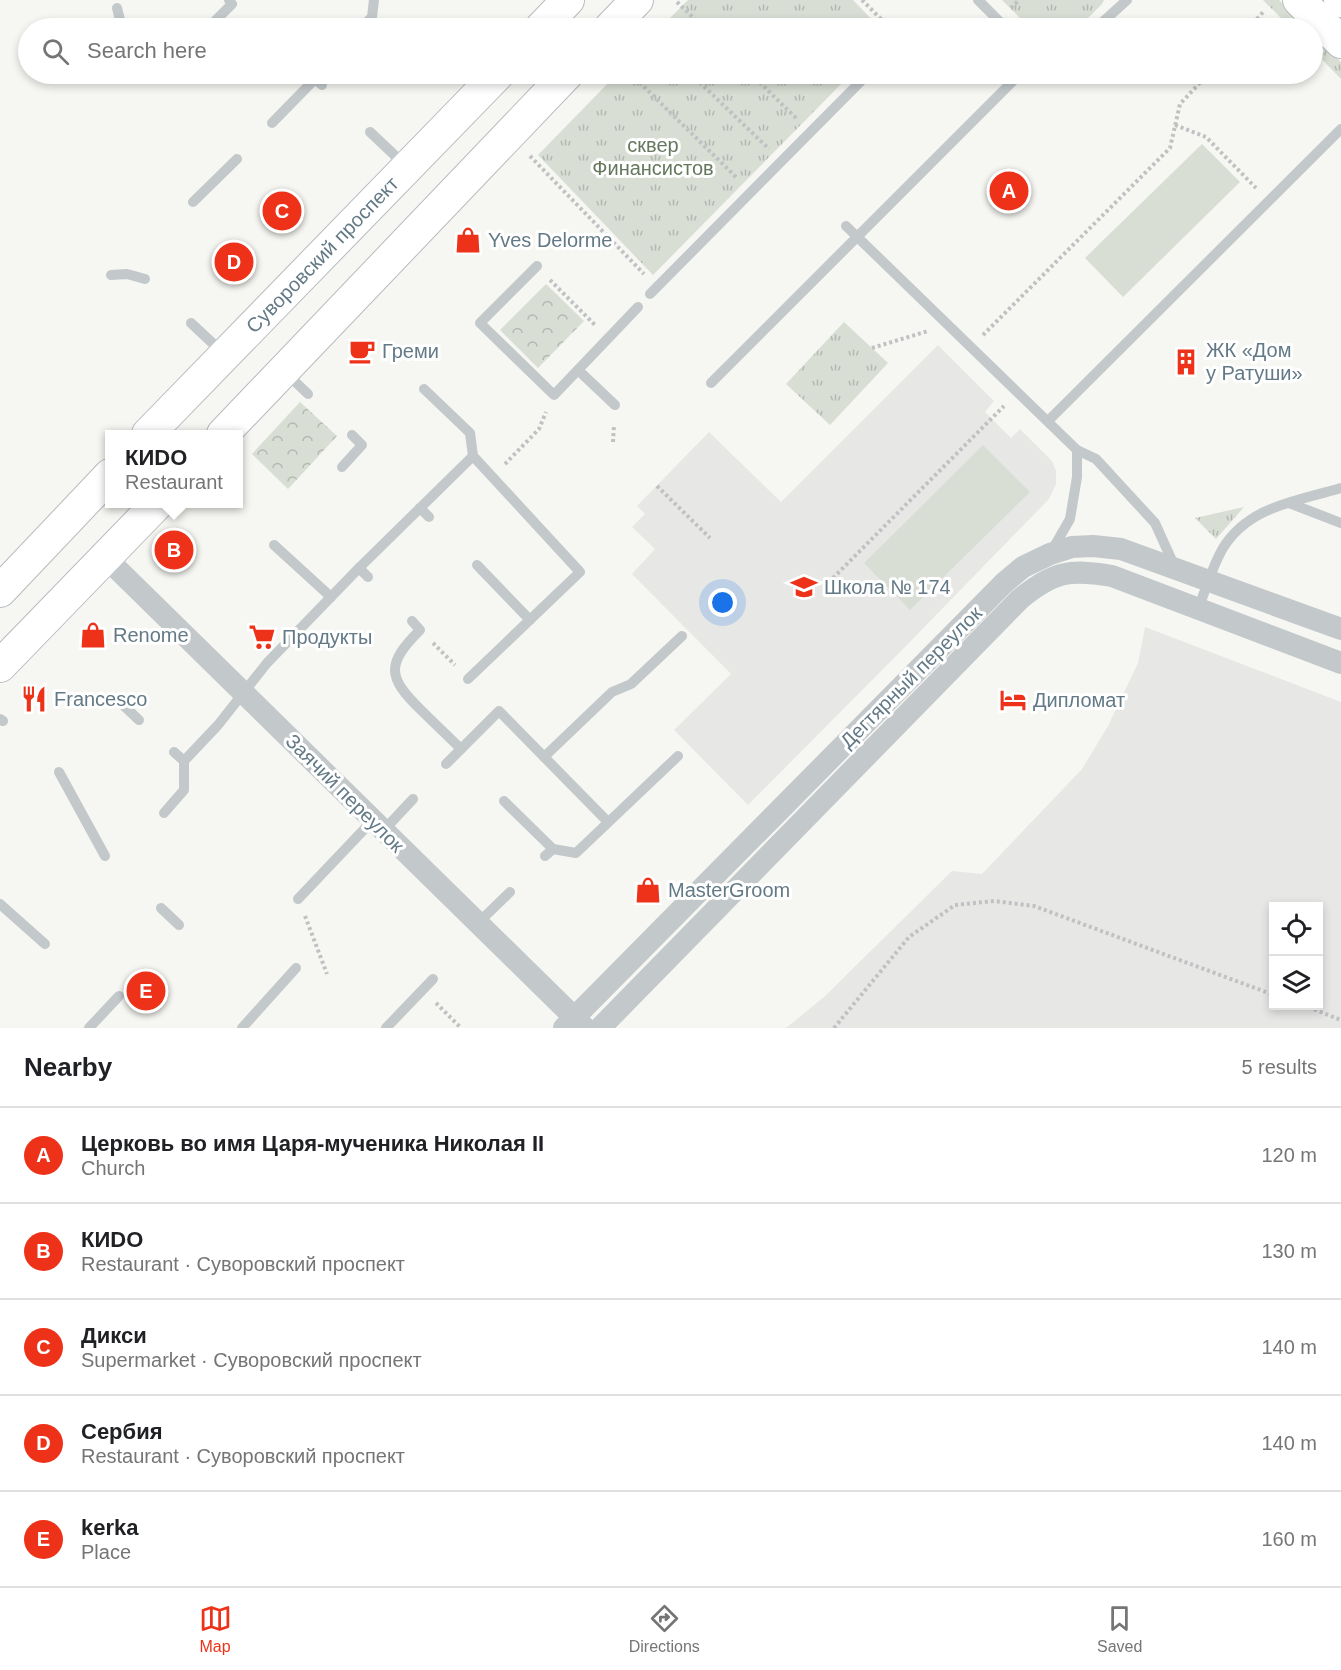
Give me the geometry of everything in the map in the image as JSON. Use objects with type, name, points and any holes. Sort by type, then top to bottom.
[{"type":"main road","points":[[551,18],[568,0]]},
{"type":"main road","points":[[620,18],[637,0]]},
{"type":"main road","points":[[1299,0],[1317,18]]},
{"type":"main road","points":[[1323,24],[1341,42]]},
{"type":"main road","name":"Суворовский проспект","points":[[153,430],[488,84]]},
{"type":"main road","points":[[228,430],[557,84]]},
{"type":"main road","points":[[0,591],[105,479]]},
{"type":"main road","points":[[0,666],[153,508]]},
{"type":"street","name":"Дегтярный переулок","points":[[574,1025],[774,816],[1023,567],[1050,554],[1072,547],[1093,546],[1121,549],[1341,629]]},
{"type":"street","name":"Заячий переулок","points":[[106,558],[478,923],[574,1025]]},
{"type":"street","name":"Дегтярный переулок","points":[[600,1028],[1020,599],[1038,584],[1060,574],[1083,572],[1112,576],[1341,663]]},
{"type":"lane","points":[[218,18],[232,3],[229,0]]},
{"type":"lane","points":[[371,18],[374,0]]},
{"type":"lane","points":[[978,0],[996,18]]},
{"type":"lane","points":[[1107,18],[1127,0]]},
{"type":"lane","points":[[117,8],[120,18]]},
{"type":"lane","points":[[273,123],[309,84]]},
{"type":"lane","points":[[654,291],[858,84]]},
{"type":"lane","points":[[711,383],[1010,84]]},
{"type":"lane","points":[[1048,421],[1341,129]]},
{"type":"lane","points":[[370,132],[407,168]]},
{"type":"lane","points":[[193,202],[237,159]]},
{"type":"lane","points":[[846,226],[1077,450],[1096,459],[1155,523],[1175,569]]},
{"type":"lane","points":[[537,266],[480,323],[554,395],[638,307]]},
{"type":"lane","points":[[111,275],[128,274],[145,279]]},
{"type":"lane","points":[[191,323],[226,355]]},
{"type":"lane","points":[[578,370],[615,405]]},
{"type":"lane","points":[[284,371],[308,394]]},
{"type":"lane","points":[[424,389],[470,433],[472,456],[580,572],[468,679]]},
{"type":"lane","points":[[342,467],[362,445],[352,435]]},
{"type":"lane","points":[[1050,554],[1070,519],[1077,477],[1077,450]]},
{"type":"lane","points":[[164,813],[184,790],[184,761],[218,725],[267,663],[472,456]]},
{"type":"lane","points":[[1198,609],[1222,551],[1241,526],[1254,516],[1341,488]]},
{"type":"lane","points":[[1289,503],[1341,523]]},
{"type":"lane","points":[[420,508],[429,517]]},
{"type":"lane","points":[[274,545],[331,597]]},
{"type":"lane","points":[[477,566],[530,620]]},
{"type":"lane","points":[[359,568],[368,577]]},
{"type":"lane","points":[[412,621],[420,630],[403,646],[396,660],[395,676],[402,691],[461,749]]},
{"type":"lane","points":[[544,757],[612,692],[631,684],[682,636]]},
{"type":"lane","points":[[922,666],[939,682]]},
{"type":"lane","points":[[119,701],[139,720]]},
{"type":"lane","points":[[446,764],[500,711],[608,822]]},
{"type":"lane","points":[[174,752],[184,761]]},
{"type":"lane","points":[[504,801],[549,853],[576,853],[678,756]]},
{"type":"lane","points":[[59,772],[105,856]]},
{"type":"lane","points":[[298,899],[378,826],[413,799]]},
{"type":"lane","points":[[774,816],[790,833]]},
{"type":"lane","points":[[478,923],[510,892]]},
{"type":"lane","points":[[0,904],[45,944]]},
{"type":"lane","points":[[161,908],[179,925]]},
{"type":"lane","points":[[242,1028],[296,968]]},
{"type":"lane","points":[[386,1028],[433,979]]},
{"type":"lane","points":[[89,1028],[119,996]]},
{"type":"path","points":[[862,0],[880,18]]},
{"type":"path","points":[[677,2],[694,18]]},
{"type":"path","points":[[1258,18],[1263,12]]},
{"type":"path","points":[[641,84],[751,192]]},
{"type":"path","points":[[701,84],[774,154]]},
{"type":"path","points":[[761,84],[811,132]]},
{"type":"path","points":[[982,336],[1170,148],[1180,104],[1199,84]]},
{"type":"path","points":[[1175,125],[1206,137],[1258,190]]},
{"type":"path","points":[[530,155],[654,291]]},
{"type":"path","points":[[537,266],[608,338]]},
{"type":"path","points":[[872,348],[930,330]]},
{"type":"path","points":[[491,477],[539,429],[554,395]]},
{"type":"path","points":[[833,578],[1005,405]]},
{"type":"path","points":[[657,486],[710,538]]},
{"type":"path","points":[[298,899],[327,974]]},
{"type":"path","points":[[834,1028],[909,937],[956,905],[994,901],[1034,906],[1269,993]]},
{"type":"path","points":[[423,990],[461,1028]]},
{"type":"path","points":[[1315,1010],[1341,1020]]},
{"type":"shaded area","name":"Школа № 174","points":[[938,345],[994,401],[985,412],[1011,438],[1020,429],[1052,461],[1056,471],[1056,484],[1049,499],[748,805],[674,730],[731,674],[632,574],[655,549],[632,527],[645,514],[637,506],[709,432],[781,502]]},
{"type":"shaded area","points":[[1145,627],[1341,702],[1341,1028],[786,1028],[824,997],[952,871],[982,874],[1082,769],[1108,726],[1138,663]]},
{"type":"green space","points":[[688,0],[853,0],[870,18],[670,18]]},
{"type":"green space","points":[[1002,0],[1104,0],[1088,18],[1020,18]]},
{"type":"green space","points":[[1263,0],[1279,0],[1298,18],[1281,18]]},
{"type":"green space","points":[[1323,44],[1341,62],[1341,79],[1323,60]]},
{"type":"green space","name":"сквер Финансистов","points":[[607,84],[841,84],[653,275],[538,155]]},
{"type":"green space","points":[[1202,144],[1240,182],[1123,297],[1085,258]]},
{"type":"green space","points":[[546,284],[584,321],[538,368],[500,330]]},
{"type":"green space","points":[[844,322],[888,363],[830,425],[786,384]]},
{"type":"green space","points":[[300,402],[337,436],[288,489],[252,454]]},
{"type":"green space","points":[[983,445],[1030,492],[910,610],[864,563]]},
{"type":"green space","points":[[1244,507],[1216,539],[1195,518]]},
{"type":"place","name":"Церковь во имя Царя-мученика Николая II","points":[[1009,191]]},
{"type":"place","name":"Дикси","points":[[282,211]]},
{"type":"place","name":"Yves Delorme","points":[[468,240]]},
{"type":"place","name":"Сербия","points":[[234,262]]},
{"type":"place","name":"Греми","points":[[362,351]]},
{"type":"place","name":"ЖК «Дом у Ратуши»","points":[[1186,362]]},
{"type":"place","name":"КИDO","points":[[174,550]]},
{"type":"place","name":"Школа № 174","points":[[804,587]]},
{"type":"place","name":"Renome","points":[[93,635]]},
{"type":"place","name":"Продукты","points":[[262,637]]},
{"type":"place","name":"Francesco","points":[[34,699]]},
{"type":"place","name":"Дипломат","points":[[1013,700]]},
{"type":"place","name":"MasterGroom","points":[[648,890]]},
{"type":"place","name":"kerka","points":[[146,991]]}]
